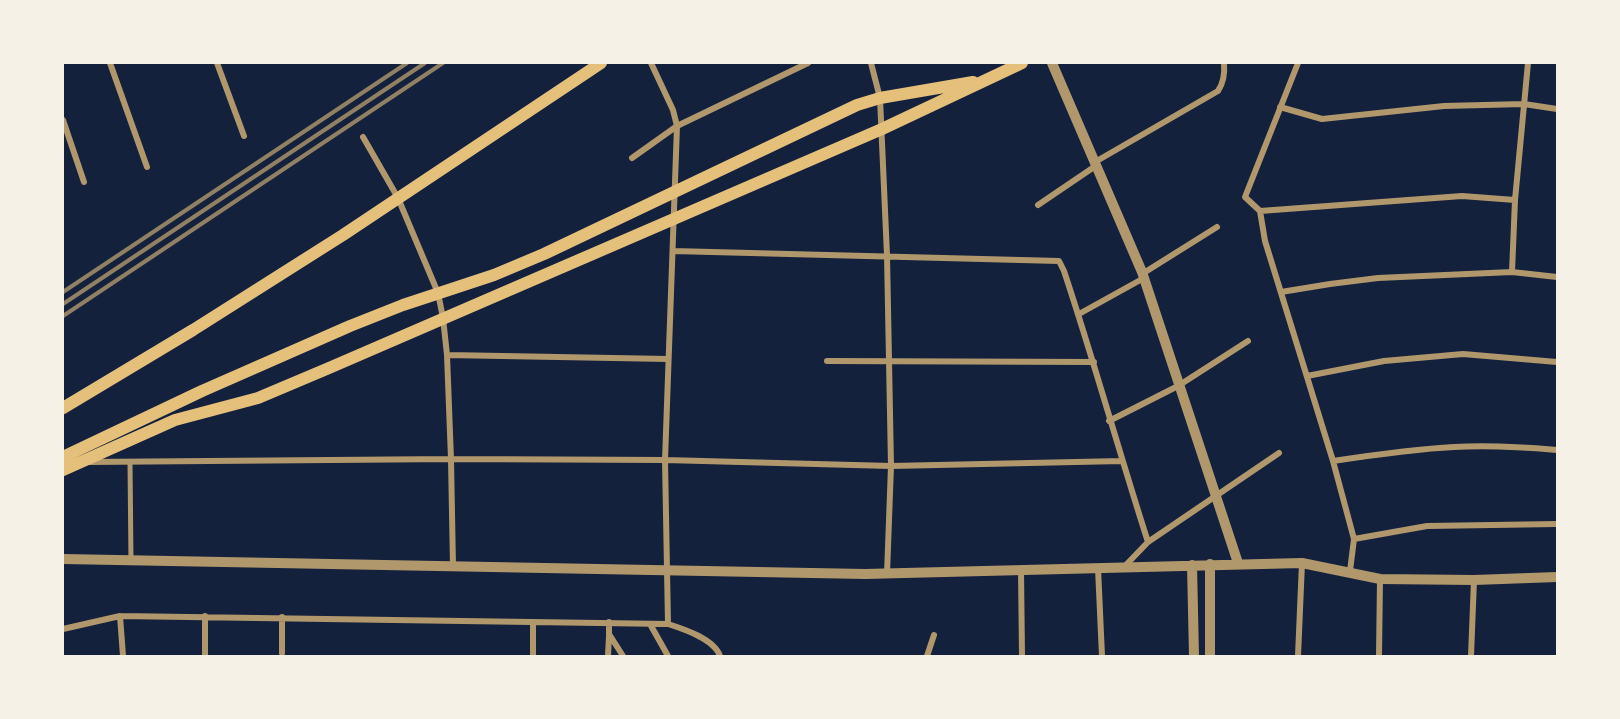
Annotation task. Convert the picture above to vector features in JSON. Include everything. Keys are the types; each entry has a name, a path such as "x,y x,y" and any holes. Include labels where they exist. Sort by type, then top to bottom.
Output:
{"main road":[{"path":"63,408 193,330 343,235 601,63"},
{"path":"63,470 175,420 258,398 539,279 882,129 1022,63"},
{"path":"64,457 202,391 350,326 403,305 494,275 674,193 857,105 880,98 989,79"}],"street":[{"path":"110,63 147,167"},
{"path":"217,63 244,136"},
{"path":"651,63 673,110 677,126 665,460 668,624"},
{"path":"632,158 677,126 808,63"},
{"path":"871,63 880,98 887,255 891,466 887,574"},
{"path":"1052,63 1143,276 1238,563"},
{"path":"1038,206 1096,163 1218,91 1223,84 1224,63"},
{"path":"1298,63 1245,197 1260,211 1265,241 1333,461 1354,539 1350,571"},
{"path":"1512,272 1515,200 1528,63"},
{"path":"1280,107 1322,119 1444,106 1524,104 1557,109"},
{"path":"63,120 84,182"},
{"path":"363,137 398,198 438,293 447,355 453,568"},
{"path":"1260,211 1462,196 1515,200"},
{"path":"1078,314 1143,276 1217,227"},
{"path":"673,251 1059,261 1094,362 1109,421 1148,542"},
{"path":"1281,292 1378,278 1512,272 1557,277"},
{"path":"1109,421 1178,386 1248,341"},
{"path":"1307,376 1384,361 1463,354 1557,362"},
{"path":"447,355 668,359"},
{"path":"828,361 1094,362"},
{"path":"1333,461 1405,450 1456,447 1521,447 1557,450"},
{"path":"1125,566 1148,542 1279,453"},
{"path":"64,457 82,462 665,460 891,466 1122,461"},
{"path":"130,462 131,561"},
{"path":"1354,539 1427,526 1557,524"},
{"path":"63,560 887,574 1302,563 1350,571 1380,579 1474,580 1557,577"},
{"path":"1298,656 1302,563"},
{"path":"1210,564 1210,656"},
{"path":"1192,565 1194,656"},
{"path":"1098,568 1102,656"},
{"path":"1021,570 1022,656"},
{"path":"1379,656 1380,579"},
{"path":"1471,656 1474,580"},
{"path":"63,629 120,616 668,624 699,636 719,652 720,656"},
{"path":"120,616 123,656"},
{"path":"205,616 205,656"},
{"path":"282,617 282,653"},
{"path":"533,622 533,656"},
{"path":"608,656 609,622"},
{"path":"650,624 668,656"},
{"path":"609,634 622,656"},
{"path":"927,656 934,635"}],"railway":[{"path":"63,292 407,63"},
{"path":"63,304 425,63"},
{"path":"63,316 443,63"}]}
